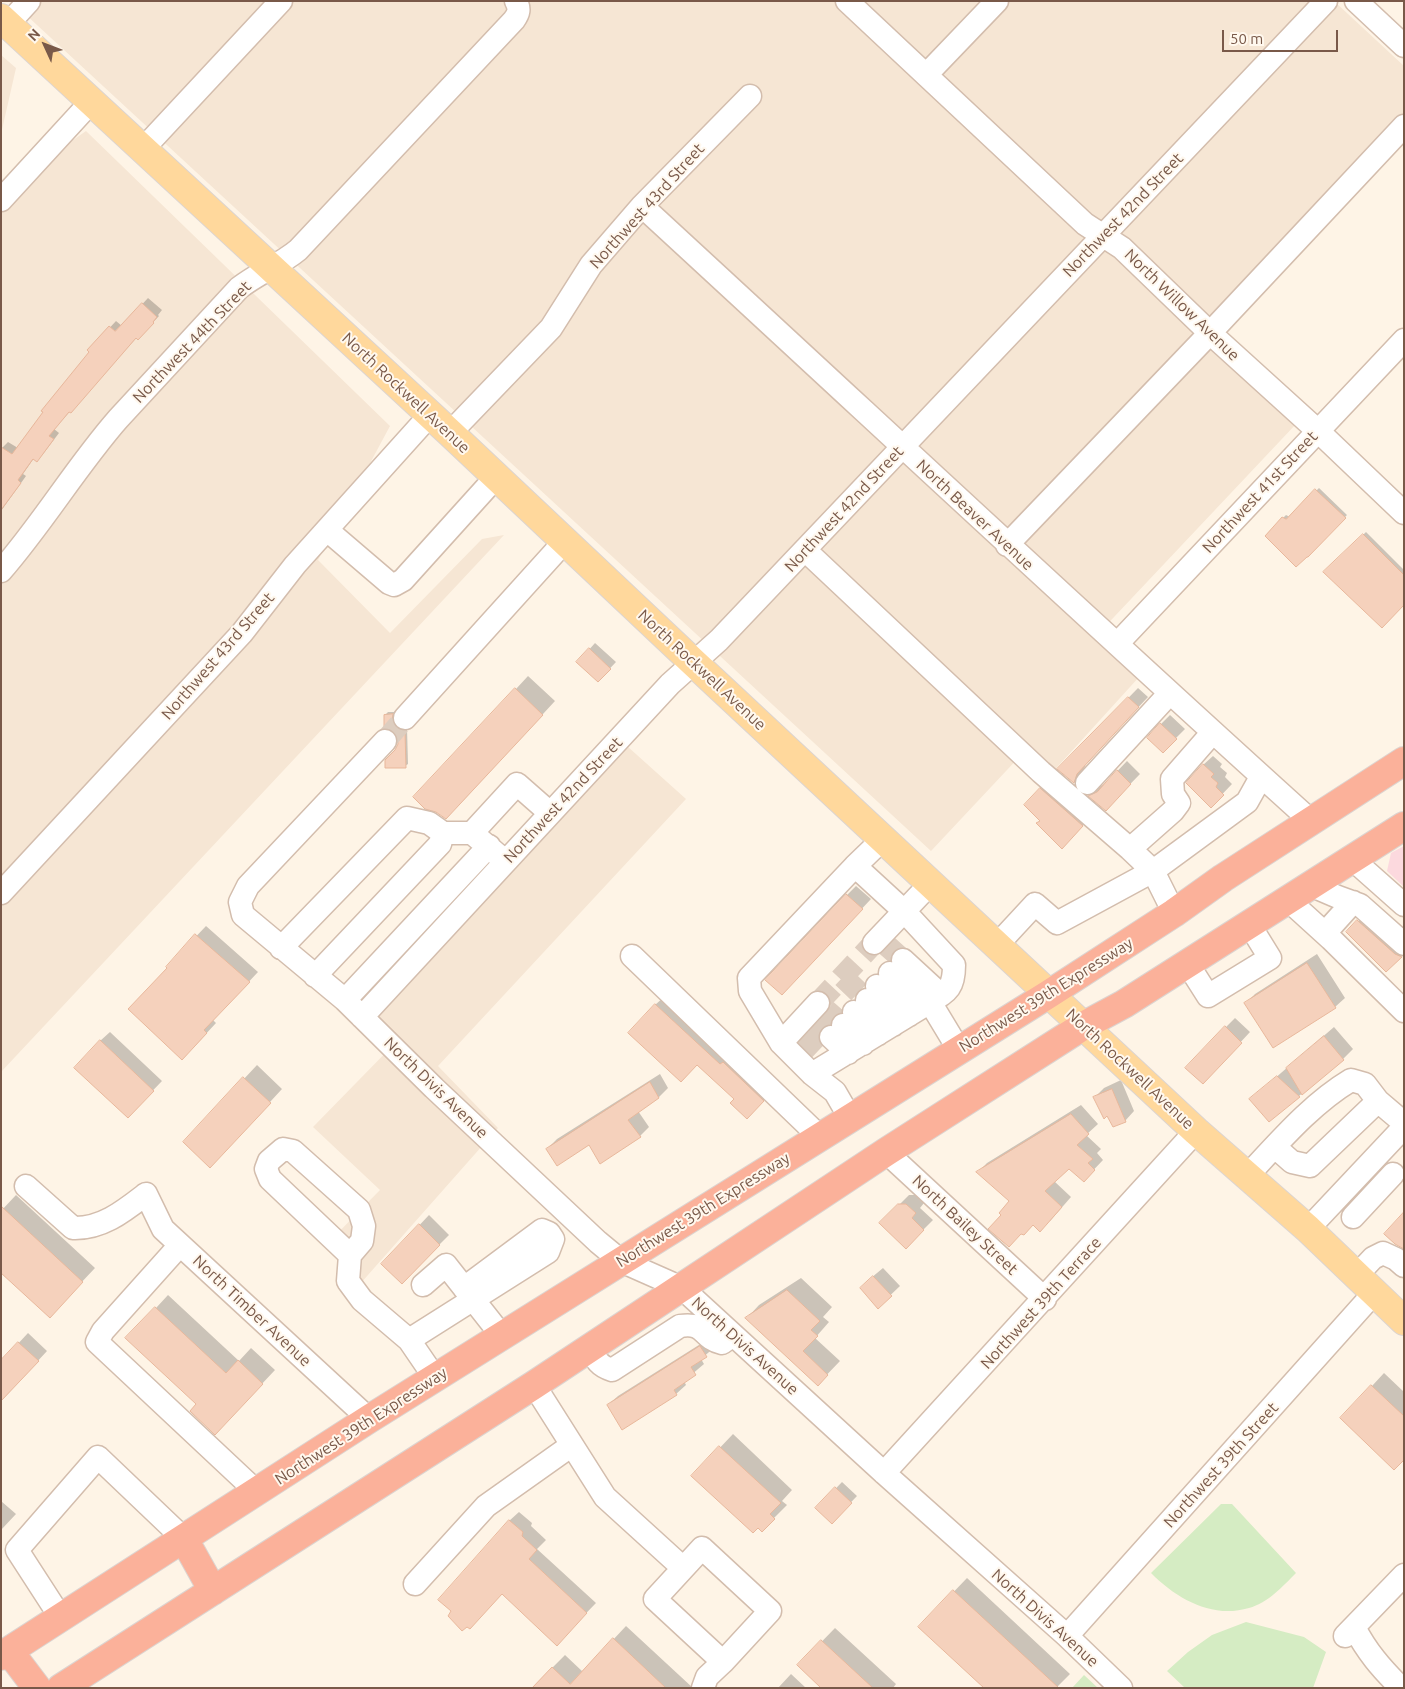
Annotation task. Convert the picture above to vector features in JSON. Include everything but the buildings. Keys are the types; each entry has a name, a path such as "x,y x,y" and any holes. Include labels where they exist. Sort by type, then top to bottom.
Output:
{"highway":[{"name":"Northwest 39th Expressway","path":"4,1650 61,1618 369,1419 1049,994 1174,913 1223,878 1404,761"},
{"path":"61,1688 534,1385 886,1152 1083,1026 1124,1004 1404,826"},
{"path":"184,1539 213,1591"},
{"path":"4,1650 37,1688"}],"main road":[{"name":"North Rockwell Avenue","path":"4,21 450,433 1196,1131 1308,1230 1404,1321"}],"street":[{"path":"4,21 29,1"},
{"path":"142,150 281,1"},
{"name":"Northwest 44th Street","path":"1,571 54,505 99,440 239,288 287,259 298,250 514,20 518,14 519,7 516,1"},
{"name":"North Willow Avenue","path":"847,1 1085,224 1122,248 1210,333 1318,431 1404,513"},
{"path":"926,75 997,1"},
{"name":"Northwest 42nd Street","path":"362,1017 670,684 719,640 1326,1"},
{"path":"1356,1 1404,46"},
{"name":"Northwest 43rd Street","path":"450,433 550,328 591,265 642,206 750,96"},
{"path":"1,200 91,102"},
{"path":"1007,545 1210,333 1404,126"},
{"name":"North Beaver Avenue","path":"642,206 1007,545 1311,821"},
{"name":"Northwest 41st Street","path":"1117,644 1404,340"},
{"name":"Northwest 43rd Street","path":"3,888 242,633 295,565 430,415"},
{"path":"327,530 357,558 394,585 404,580 496,477"},
{"path":"405,718 565,542"},
{"path":"805,550 1041,772 1153,871 1174,913"},
{"path":"1086,783 1170,693"},
{"path":"1130,849 1173,811 1179,803 1173,794 1172,779 1213,732"},
{"name":"North Divis Avenue","path":"385,741 248,886 240,902 243,915 345,1000 441,1095 598,1242 621,1261 682,1288 884,1473 1067,1636 1121,1688"},
{"path":"997,945 1035,904 1058,923 1153,871 1247,802 1261,777"},
{"path":"345,1000 423,917 465,836 517,784 550,813"},
{"path":"281,948 408,818 429,823 465,836 506,861"},
{"path":"314,976 440,844 465,836"},
{"path":"883,839 749,978 750,991 858,1019 959,1050"},
{"path":"1351,858 1404,905"},
{"path":"812,1074 858,1019 947,992 954,981 954,965 904,911 855,866"},
{"path":"879,942 904,911 931,883"},
{"path":"1299,892 1360,905 1404,943"},
{"path":"1299,892 1325,933 1404,1011"},
{"path":"1325,933 1352,902"},
{"path":"423,917 440,932"},
{"path":"1187,963 1208,996 1270,958 1249,924"},
{"path":"632,956 820,1137"},
{"path":"812,1074 858,1019"},
{"path":"812,1074 835,1092 850,1118"},
{"path":"1247,1176 1332,1092 1351,1080 1365,1084 1378,1101 1404,1125 1308,1230"},
{"path":"1276,1146 1292,1162 1310,1166 1378,1101"},
{"name":"Northwest 39th Terrace","path":"884,1473 1045,1299 1196,1131"},
{"path":"350,1255 270,1179 266,1169 269,1161 283,1149 294,1151 358,1210 364,1226 362,1241 350,1255 348,1281 362,1300 409,1340 435,1378"},
{"name":"North Bailey Street","path":"886,1152 1045,1299"},
{"path":"1353,1217 1399,1172 1375,1157"},
{"name":"North Timber Avenue","path":"26,1186 73,1228 83,1229 100,1224 118,1215 146,1194 163,1229 369,1419"},
{"path":"180,1246 103,1331 97,1342 257,1492"},
{"name":"Northwest 39th Street","path":"1067,1636 1365,1285 1373,1258 1383,1253 1396,1259 1404,1266"},
{"path":"423,1285 446,1265 502,1336"},
{"path":"409,1340 468,1294"},
{"path":"590,1348 596,1361 603,1367 612,1370 680,1326 691,1324 697,1326 714,1341 722,1343 733,1335"},
{"path":"534,1385 605,1497 684,1568"},
{"path":"415,1584 486,1506 572,1445"},
{"path":"61,1618 17,1550 98,1457 184,1539"},
{"path":"703,1688 707,1677 722,1662 770,1611 702,1548 655,1599 722,1662"},
{"path":"1401,1688 1350,1631 1404,1575"}],"shaded area":[{"path":"11,1 1334,1 1404,66 1404,113 1199,334 1297,423 1098,634 1140,676 1050,775 1022,754 931,851"},
{"path":"1,55 16,68 1,134"},
{"path":"86,131 390,426 318,560 390,633 482,539 504,535 1,1072 1,191"},
{"path":"627,746 686,799 438,1066 498,1128 360,1284 325,1246 380,1190 313,1127 399,1039 377,1015"},
{"path":"1404,846 1404,887 1387,871 1391,853"}],"green space":[{"path":"1221,1504 1232,1504 1296,1573 1263,1602 1256,1606 1235,1611 1209,1609 1196,1604 1172,1591 1151,1573"},
{"path":"1246,1622 1304,1637 1326,1652 1313,1688 1185,1688 1167,1671 1188,1652 1212,1635"},
{"path":"1084,1675 1098,1688 1072,1688"}],"tunnel":[{"path":"385,741 405,718"},
{"path":"843,1025 818,1003 874,943"},
{"path":"884,943 903,960"},
{"path":"843,977 867,1000"},
{"path":"816,1023 831,1037"},
{"path":"804,1036 819,1050"}]}
